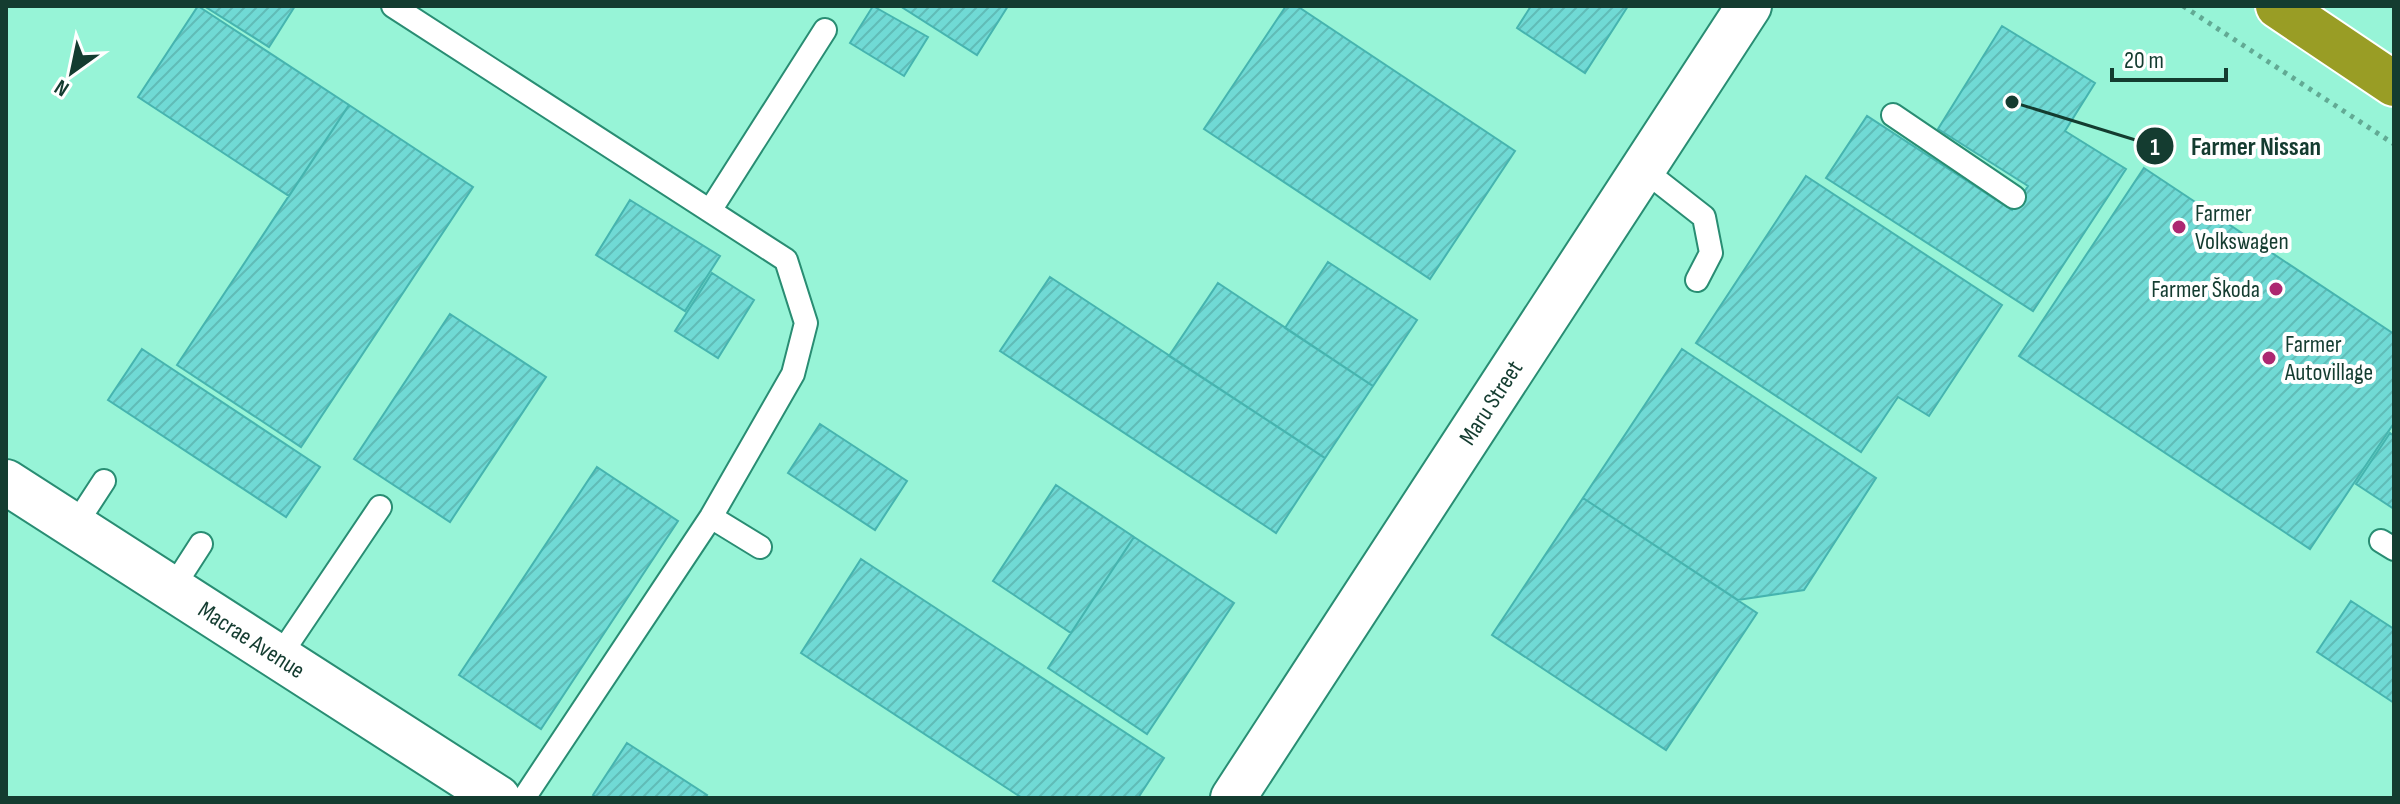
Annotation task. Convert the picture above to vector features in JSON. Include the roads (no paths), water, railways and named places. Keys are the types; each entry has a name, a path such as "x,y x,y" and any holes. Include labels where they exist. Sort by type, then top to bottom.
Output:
{"highway":[{"path":"2278,6 2394,84"}],"street":[{"name":"Maru Street","path":"1233,798 1749,6"},
{"name":"Macrae Avenue","path":"6,482 498,798"}],"lane":[{"path":"393,6 786,260 806,323 793,374 711,517 524,798"},
{"path":"711,209 825,30"},
{"path":"1893,115 2014,197"},
{"path":"1644,170 1704,217 1711,253 1697,280"},
{"path":"74,527 104,481"},
{"path":"279,657 380,507"},
{"path":"711,517 760,547"},
{"path":"172,589 201,544"}],"place":[{"name":"Farmer Nissan","path":"2012,102"},
{"name":"Farmer Volkswagen","path":"2179,227"},
{"name":"Farmer Škoda","path":"2276,289"},
{"name":"Farmer Autovillage","path":"2269,358"}]}
